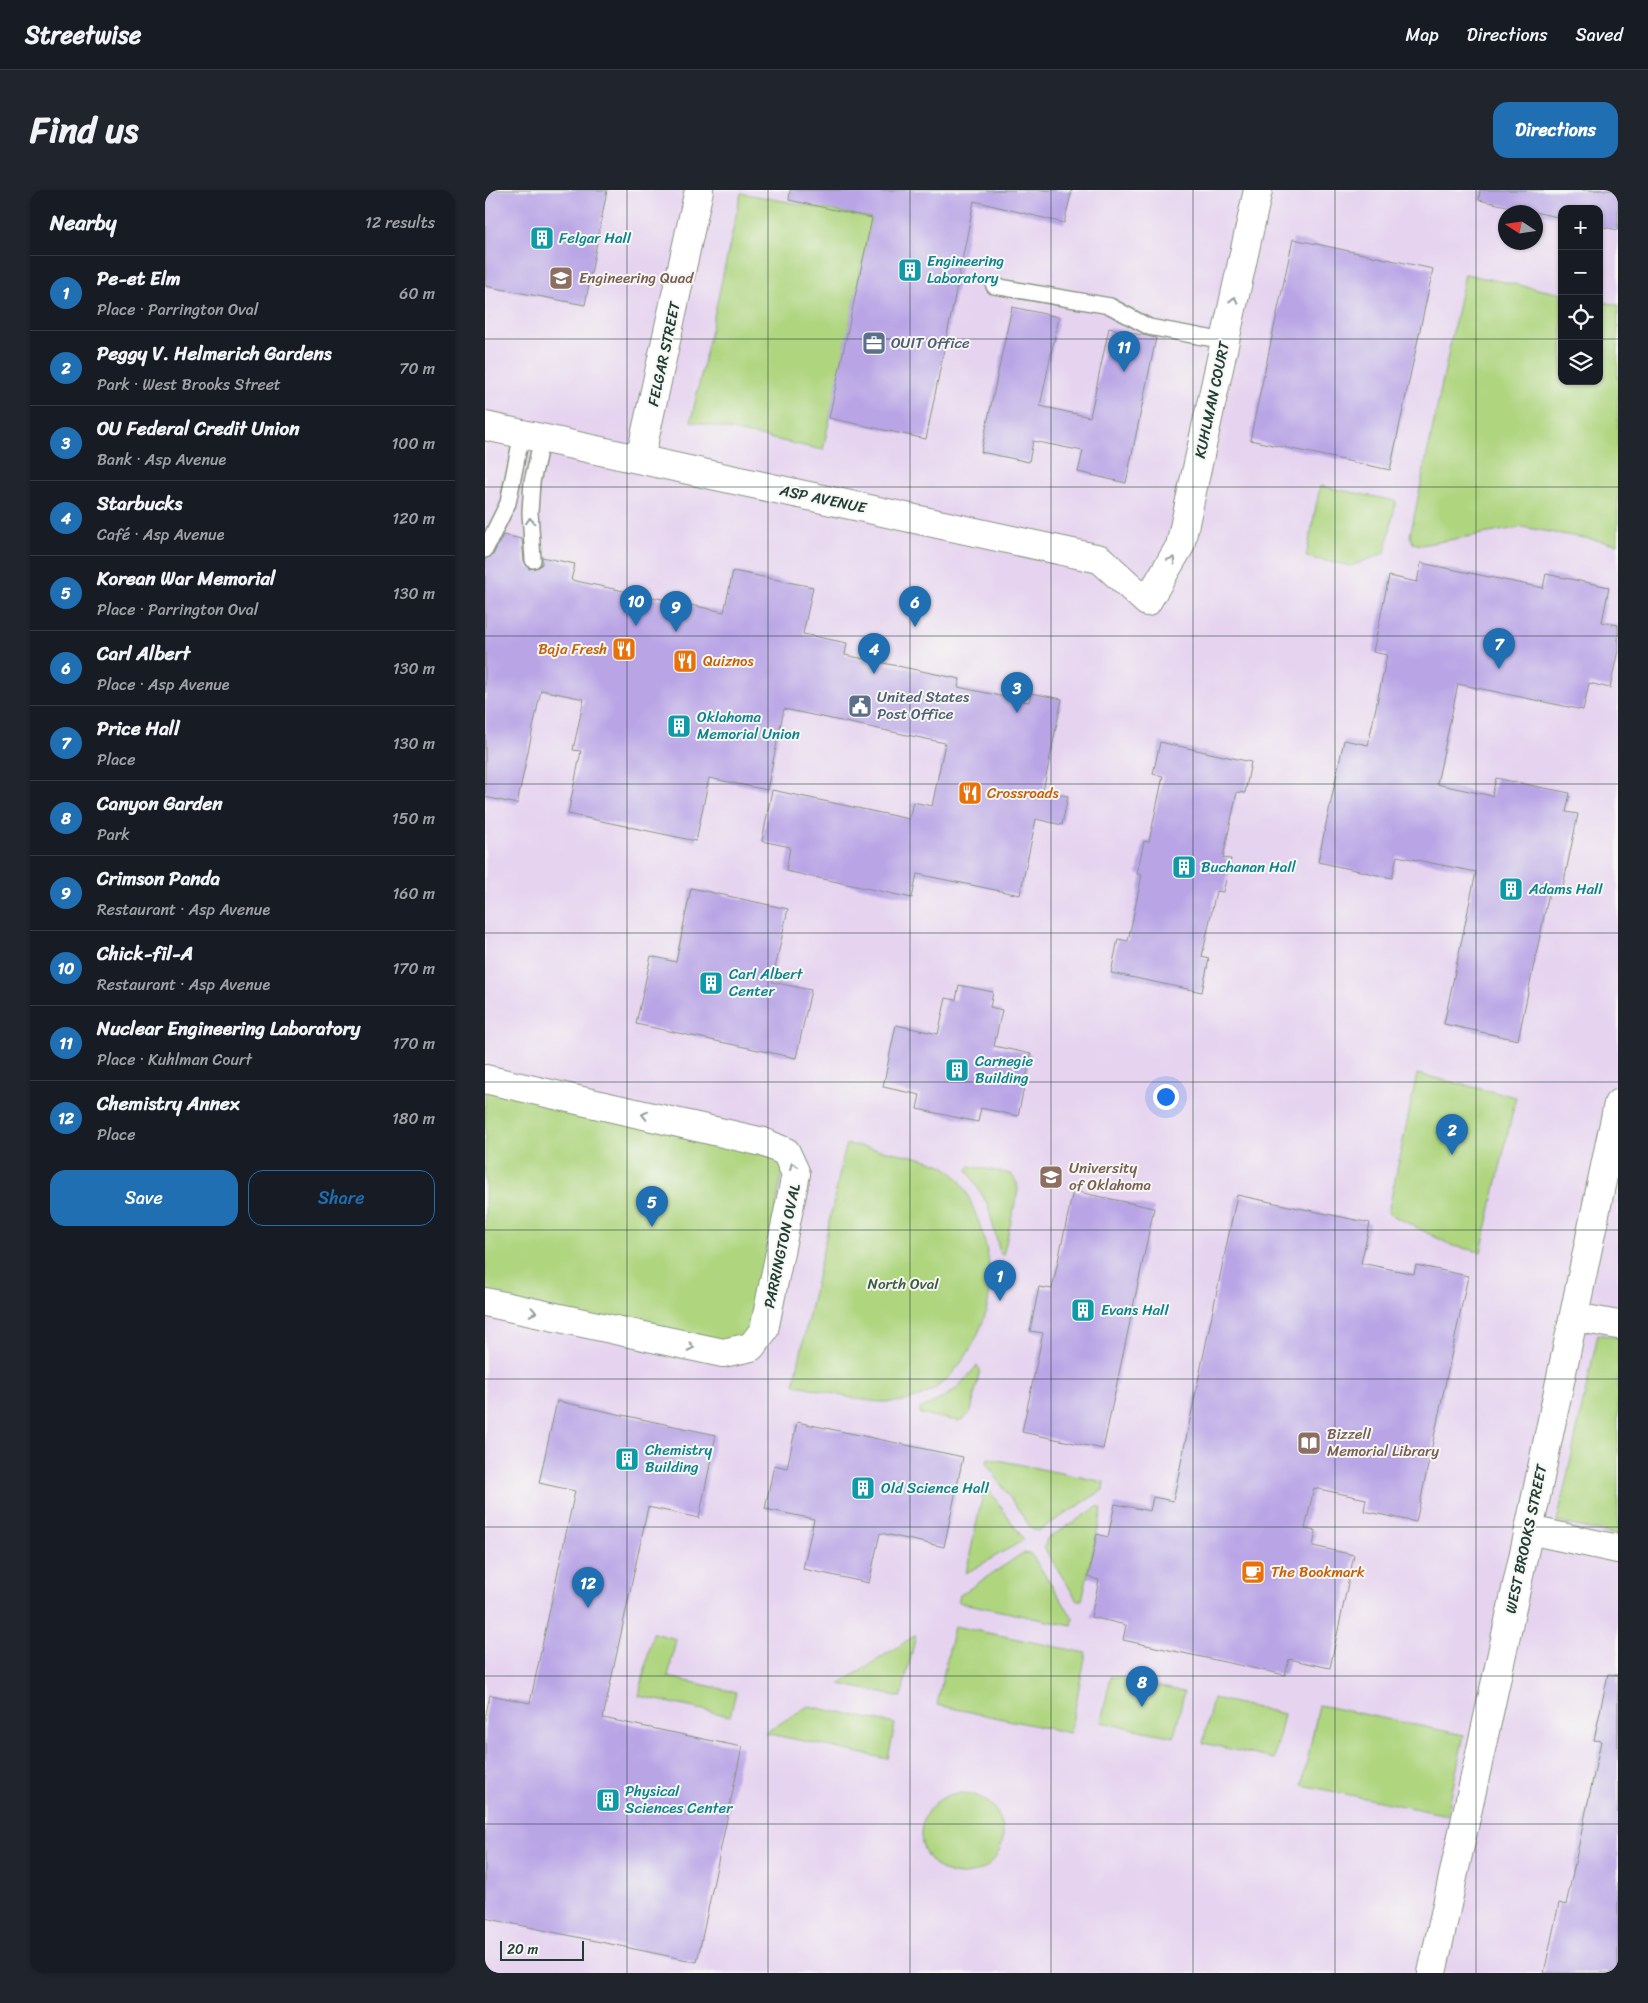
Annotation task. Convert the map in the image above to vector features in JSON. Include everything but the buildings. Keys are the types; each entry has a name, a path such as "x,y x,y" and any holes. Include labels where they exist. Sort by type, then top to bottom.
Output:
{"street":[{"name":"FELGAR STREET","path":"640,459 699,190"},
{"name":"KUHLMAN COURT","path":"1147,602 1180,546 1258,190"},
{"name":"ASP AVENUE","path":"485,426 1101,559 1147,602"},
{"name":"PARRINGTON OVAL","path":"485,1079 763,1142 786,1152 796,1174 764,1330 751,1346 723,1354 485,1302"},
{"name":"WEST BROOKS STREET","path":"1432,1973 1575,1316 1618,1104"},
{"path":"1575,1316 1618,1325"},
{"path":"1529,1530 1618,1549"}],"lane":[{"path":"994,286 1110,306 1149,326 1225,341"},
{"path":"485,550 508,503 514,477 532,436"},
{"path":"532,436 533,482 530,512 533,560"}],"shaded area":[{"name":"University of Oklahoma","path":"485,190 1618,190 1618,1973 485,1973"}],"green space":[{"path":"741,193 872,218 823,450 691,421"},
{"path":"1465,274 1558,293 1558,385 1603,385 1603,302 1618,305 1618,544 1522,527 1421,545 1413,543 1410,536"},
{"path":"1320,486 1396,501 1385,553 1351,566 1306,557"},
{"path":"1417,1074 1516,1097 1481,1252 1453,1246 1388,1213"},
{"path":"485,1079 786,1152 751,1347 485,1302"},
{"name":"North Oval","path":"846,1144 924,1159 945,1167 951,1171 963,1186 981,1228 988,1255 990,1283 989,1300 978,1335 958,1367 931,1391 916,1398 887,1402 871,1401 794,1384"},
{"path":"970,1166 1011,1174 1017,1183 1018,1190 1003,1256 1000,1253 988,1205 967,1169"},
{"path":"1598,1334 1618,1338 1618,1535 1557,1522"},
{"path":"977,1366 980,1369 971,1412 964,1419 958,1421 920,1414 920,1409 943,1398 956,1389"},
{"path":"988,1458 1104,1482 1103,1490 1038,1531 1031,1528 987,1464"},
{"path":"985,1484 1024,1540 966,1573"},
{"path":"1099,1506 1102,1510 1082,1600 1077,1600 1044,1548 1047,1539"},
{"path":"1023,1553 1031,1554 1073,1618 1072,1626 958,1602 960,1595"},
{"path":"954,1626 1086,1653 1070,1733 937,1705"},
{"path":"653,1633 676,1639 668,1677 736,1692 730,1716 639,1696"},
{"path":"916,1635 901,1697 840,1684"},
{"path":"1111,1676 1184,1692 1174,1737 1101,1722"},
{"path":"1213,1698 1284,1714 1274,1759 1203,1743"},
{"path":"1319,1705 1464,1735 1447,1815 1302,1785"},
{"path":"808,1706 895,1724 888,1759 765,1733"},
{"path":"962,1793 978,1796 991,1805 1000,1818 1003,1834 1000,1850 991,1863 978,1872 962,1875 946,1872 933,1863 924,1850 921,1834 924,1818 933,1805 946,1796"}],"place":[{"name":"Felgar Hall","path":"542,238"},
{"name":"Engineering Laboratory","path":"910,270"},
{"name":"Engineering Quad","path":"561,278"},
{"name":"OUIT Office","path":"874,343"},
{"name":"Nuclear Engineering Laboratory","path":"1124,372"},
{"name":"Chick-fil-A","path":"636,626"},
{"name":"Carl Albert","path":"915,627"},
{"name":"Crimson Panda","path":"676,632"},
{"name":"Baja Fresh","path":"624,649"},
{"name":"Quiznos","path":"685,661"},
{"name":"Price Hall","path":"1499,669"},
{"name":"Starbucks","path":"874,674"},
{"name":"United States Post Office","path":"860,706"},
{"name":"OU Federal Credit Union","path":"1017,713"},
{"name":"Oklahoma Memorial Union","path":"679,726"},
{"name":"Crossroads","path":"970,793"},
{"name":"Buchanan Hall","path":"1184,867"},
{"name":"Adams Hall","path":"1511,889"},
{"name":"Carl Albert Center","path":"711,983"},
{"name":"Carnegie Building","path":"957,1070"},
{"name":"Peggy V. Helmerich Gardens","path":"1452,1155"},
{"name":"University of Oklahoma","path":"1051,1177"},
{"name":"Korean War Memorial","path":"652,1227"},
{"name":"Pe-et Elm","path":"1000,1301"},
{"name":"Evans Hall","path":"1083,1310"},
{"name":"Bizzell Memorial Library","path":"1309,1443"},
{"name":"Chemistry Building","path":"627,1459"},
{"name":"Old Science Hall","path":"863,1488"},
{"name":"The Bookmark","path":"1253,1572"},
{"name":"Chemistry Annex","path":"588,1608"},
{"name":"Canyon Garden","path":"1142,1707"},
{"name":"Physical Sciences Center","path":"608,1800"}]}
